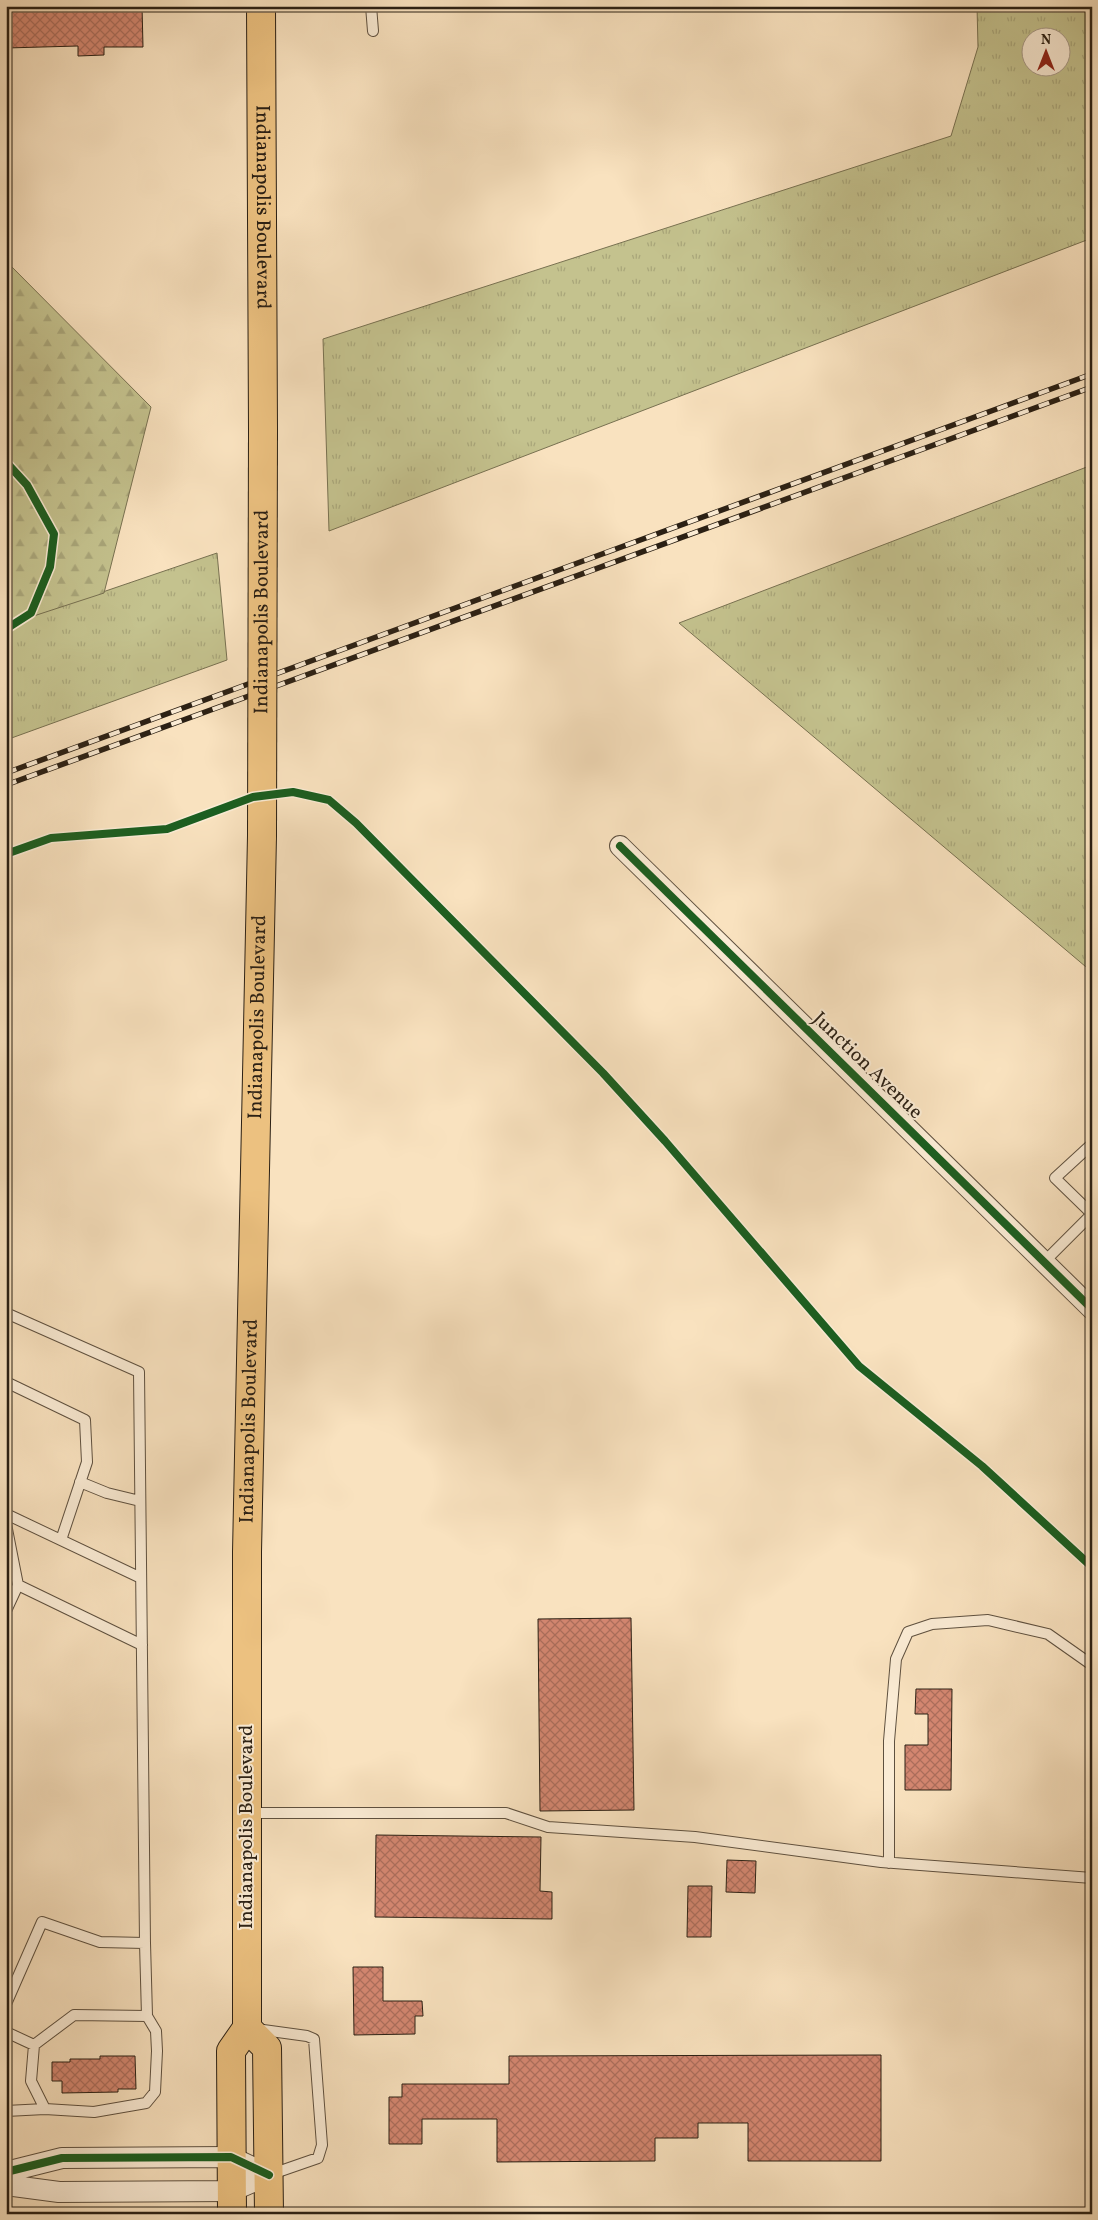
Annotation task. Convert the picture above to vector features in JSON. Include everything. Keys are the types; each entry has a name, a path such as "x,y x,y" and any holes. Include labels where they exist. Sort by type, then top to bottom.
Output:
{"highway":[{"name":"Indianapolis Boulevard","path":"247,2028 247,1552 262,836 264,430 261,6"},
{"path":"232,2202 231,2051 247,2028 267,2048 269,2214"}],"street":[{"name":"Junction Avenue","path":"620,846 1092,1309"},
{"path":"6,2172 62,2158 232,2157 269,2175 232,2202 59,2192 6,2185"}],"lane":[{"path":"371,6 373,31"},
{"path":"1044,1262 1092,1214 1055,1178 1092,1144"},
{"path":"6,1313 139,1372 147,2016 156,2031 158,2051 155,2092 146,2103 94,2112 44,2109 6,2110"},
{"path":"6,1382 85,1420 87,1462 61,1540"},
{"path":"80,1482 108,1493 140,1501"},
{"path":"6,1514 141,1578"},
{"path":"6,1524 18,1585 6,1611"},
{"path":"18,1585 142,1645"},
{"path":"888,1863 889,1741 896,1659 908,1632 932,1624 988,1620 1048,1634 1092,1665"},
{"path":"247,1813 506,1813 548,1827 695,1837 888,1863 1092,1878"},
{"path":"6,2004 42,1922 100,1942 145,1943"},
{"path":"44,2109 31,2081 34,2045 74,2015 147,2016"},
{"path":"247,2028 307,2036 314,2039 322,2145 318,2158 269,2175"},
{"path":"6,2032 34,2045"}],"green space":[{"path":"977,6 1092,6 1092,238 329,531 323,339 951,136 978,47"},
{"path":"6,261 151,407 104,593 6,625"},
{"path":"1092,465 1092,972 679,623"},
{"path":"217,553 227,660 6,740 6,625"}],"building":[{"path":"6,6 142,6 143,47 104,47 104,55 78,56 78,46 6,48"},
{"path":"631,1618 634,1810 540,1811 538,1619"},
{"path":"916,1689 952,1689 951,1790 905,1790 905,1745 928,1745 928,1714 915,1714"},
{"path":"376,1835 541,1837 540,1891 552,1892 552,1919 375,1917"},
{"path":"727,1860 756,1861 755,1893 726,1892"},
{"path":"688,1886 712,1886 711,1937 687,1937"},
{"path":"353,1967 383,1967 383,2001 422,2001 423,2016 415,2016 415,2034 354,2035"},
{"path":"881,2055 881,2161 748,2161 748,2123 698,2123 698,2138 655,2138 655,2161 497,2162 497,2119 422,2119 422,2144 389,2144 389,2097 402,2097 402,2084 509,2084 509,2056"},
{"path":"100,2056 135,2056 136,2089 118,2089 118,2092 62,2093 62,2081 52,2081 52,2062 70,2062 70,2059 100,2059"}],"railway":[{"path":"6,773 1092,374"},
{"path":"6,785 1092,387"}],"cycle path":[{"path":"6,462 27,485 54,534 50,567 31,613 6,629"},
{"path":"6,854 51,838 167,829 253,797 293,792 329,800 356,823 603,1073 665,1141 859,1366 982,1466 1092,1567"},
{"path":"620,846 1092,1309"},
{"path":"6,2172 62,2158 231,2157 269,2175"}]}
